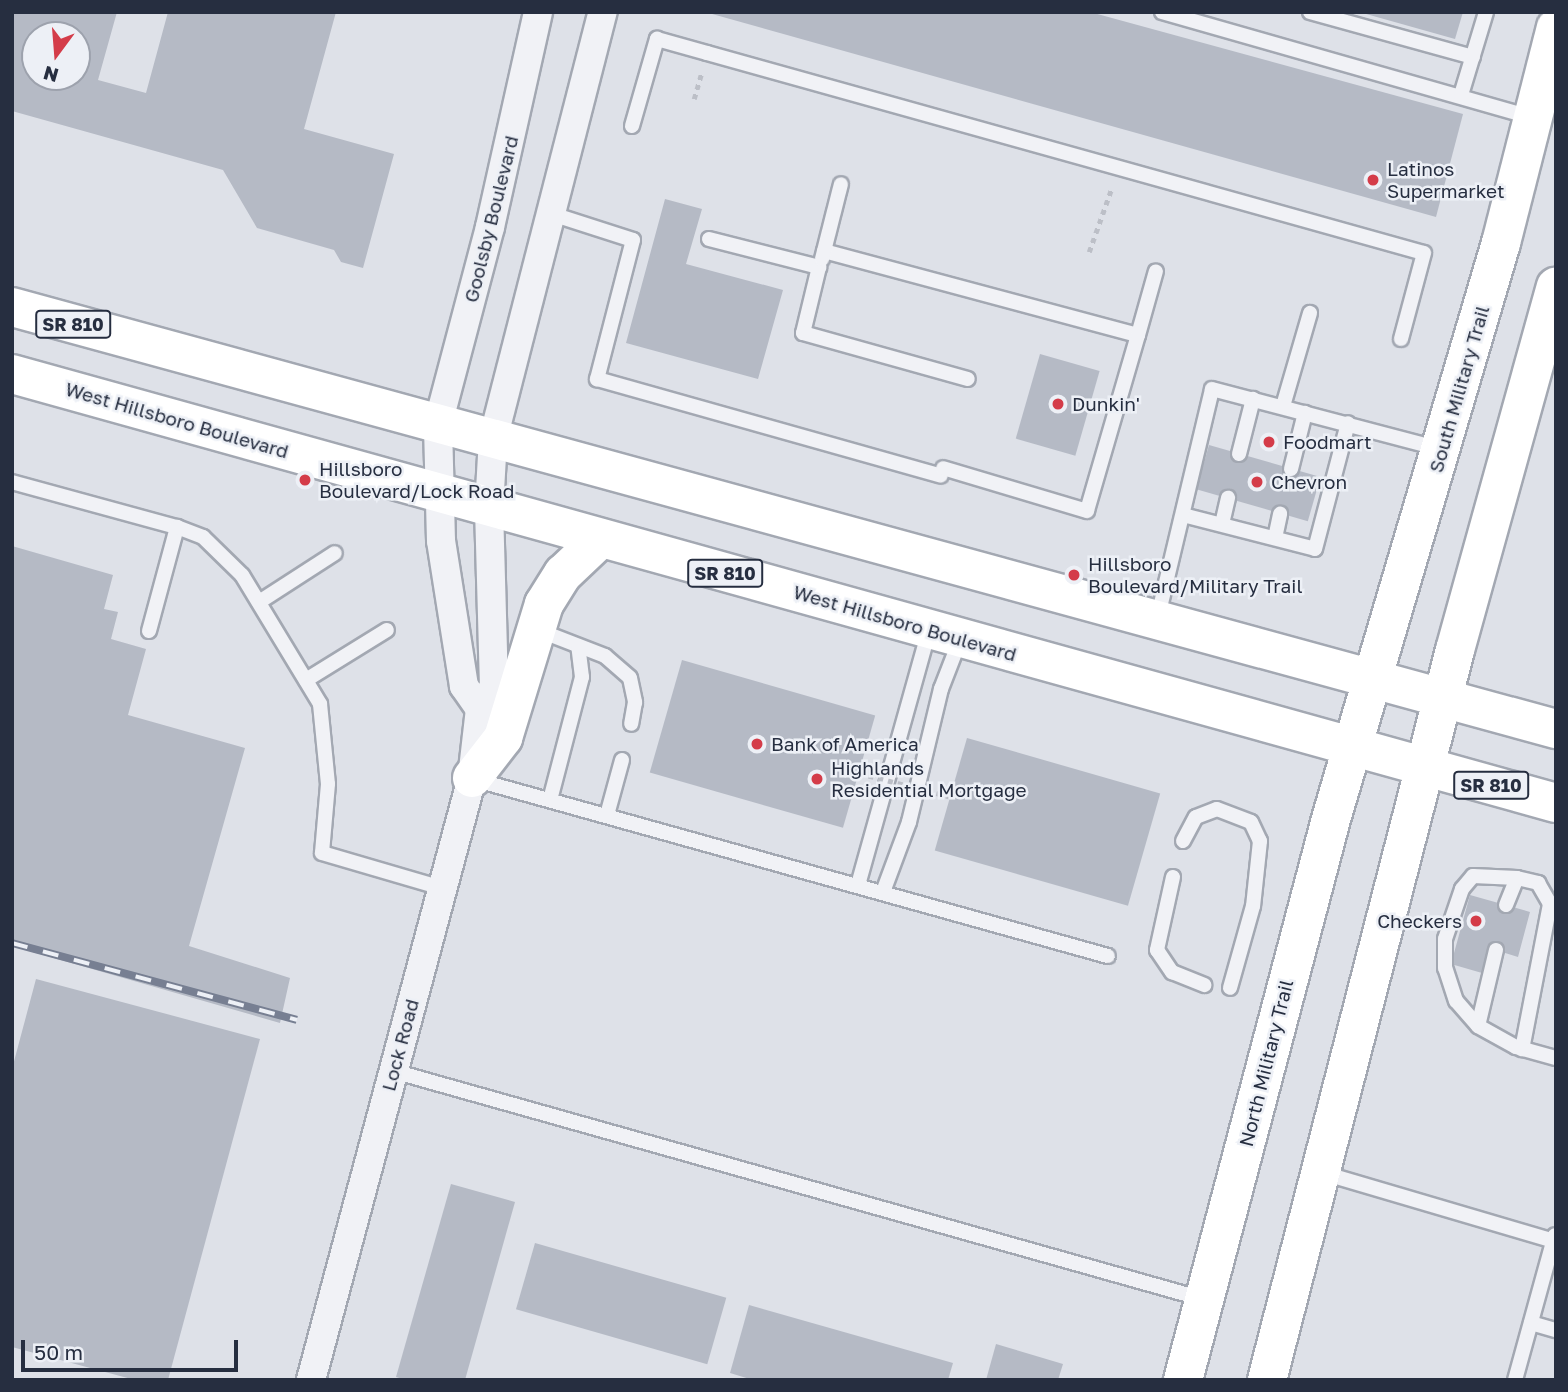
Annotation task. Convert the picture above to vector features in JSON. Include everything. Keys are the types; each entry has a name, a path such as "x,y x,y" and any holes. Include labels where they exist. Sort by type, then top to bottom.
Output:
{"main road":[{"name":"South Military Trail","path":"1354,748 1441,449 1556,28"},
{"path":"1267,1380 1443,698 1556,287"},
{"name":"SR 810","path":"12,307 493,439 1158,616 1556,729"},
{"name":"West Hillsboro Boulevard","path":"12,374 1556,803"},
{"path":"472,778 503,738 544,604 563,574 601,538"},
{"name":"North Military Trail","path":"1183,1380 1354,748"}],"street":[{"name":"Goolsby Boulevard","path":"438,493 438,424 491,227 538,12"},
{"path":"489,508 493,439 603,12"},
{"path":"438,493 464,686 480,709"},
{"name":"Lock Road","path":"311,1380 472,778 480,709 494,687 489,508"}],"lane":[{"path":"1162,12 1461,95 1533,118"},
{"path":"1310,12 1473,57"},
{"path":"1461,95 1486,12"},
{"path":"632,126 657,39 1424,253 1401,339"},
{"path":"841,184 803,333 968,379"},
{"path":"552,214 633,240 597,379 1087,511 1156,271"},
{"path":"709,239 819,267"},
{"path":"824,251 1138,335"},
{"path":"1283,406 1310,313"},
{"path":"1158,616 1212,389 1441,449"},
{"path":"1239,454 1253,399"},
{"path":"1291,469 1306,413"},
{"path":"1183,514 1315,549 1348,424"},
{"path":"12,482 177,527 203,537 242,575 320,704 328,784 322,853 442,888"},
{"path":"1222,524 1228,498"},
{"path":"1275,538 1280,513"},
{"path":"149,631 177,527"},
{"path":"259,602 335,553"},
{"path":"306,680 387,630"},
{"path":"538,630 605,656 630,678 635,702 631,724"},
{"path":"858,885 945,634"},
{"path":"883,892 945,634"},
{"path":"550,800 582,677 578,646"},
{"path":"607,816 622,760"},
{"path":"472,778 1108,956"},
{"path":"1183,841 1196,817 1217,809 1251,822 1260,841 1253,906 1230,988"},
{"path":"1519,1048 1550,904 1538,883 1517,878 1473,876 1462,889 1445,939 1446,968 1456,1001 1478,1026 1519,1048 1556,1058"},
{"path":"1173,877 1157,950 1172,972 1204,985"},
{"path":"1506,905 1517,878"},
{"path":"1478,1026 1496,950"},
{"path":"393,1072 1203,1300"},
{"path":"1322,1172 1555,1238 1516,1380"},
{"path":"1531,1323 1556,1330"}],"path":[{"path":"1089,252 1118,167"},
{"path":"859,773 951,797"}],"building":[{"path":"12,12 117,12 98,80 146,93 168,12 336,12 304,129 394,154 363,268 341,262 334,250 257,228 223,170 12,111"},
{"path":"705,12 1090,12 1463,114 1436,217"},
{"path":"1359,12 1463,12 1455,39"},
{"path":"665,199 702,209 686,264 783,290 758,379 626,343"},
{"name":"Dunkin'","path":"1040,354 1100,371 1075,456 1016,439"},
{"path":"1209,445 1321,477 1308,521 1196,489"},
{"path":"12,546 113,575 104,609 118,612 111,639 146,649 128,715 245,748 189,946 290,978 280,1023 12,946"},
{"path":"682,660 875,715 843,828 650,772"},
{"path":"967,738 1160,793 1128,906 935,850"},
{"path":"1470,895 1530,912 1518,957 1489,948 1482,973 1451,964"},
{"path":"36,979 260,1039 168,1380 135,1380 12,1347 12,1069"},
{"path":"451,1184 515,1202 465,1380 406,1380 396,1377"},
{"path":"535,1243 726,1298 707,1364 516,1309"},
{"path":"749,1305 953,1363 948,1380 753,1380 730,1373"},
{"path":"996,1344 1063,1364 1058,1380 986,1380"}],"railway":[{"path":"12,943 297,1020"}],"place":[{"name":"Latinos Supermarket","path":"1373,180"},
{"name":"Dunkin'","path":"1058,404"},
{"name":"Foodmart","path":"1269,442"},
{"name":"Hillsboro Boulevard/Lock Road","path":"305,480"},
{"name":"Chevron","path":"1257,482"},
{"name":"Hillsboro Boulevard/Military Trail","path":"1074,575"},
{"name":"Bank of America","path":"757,744"},
{"name":"Highlands Residential Mortgage","path":"817,779"},
{"name":"Checkers","path":"1476,921"}]}
